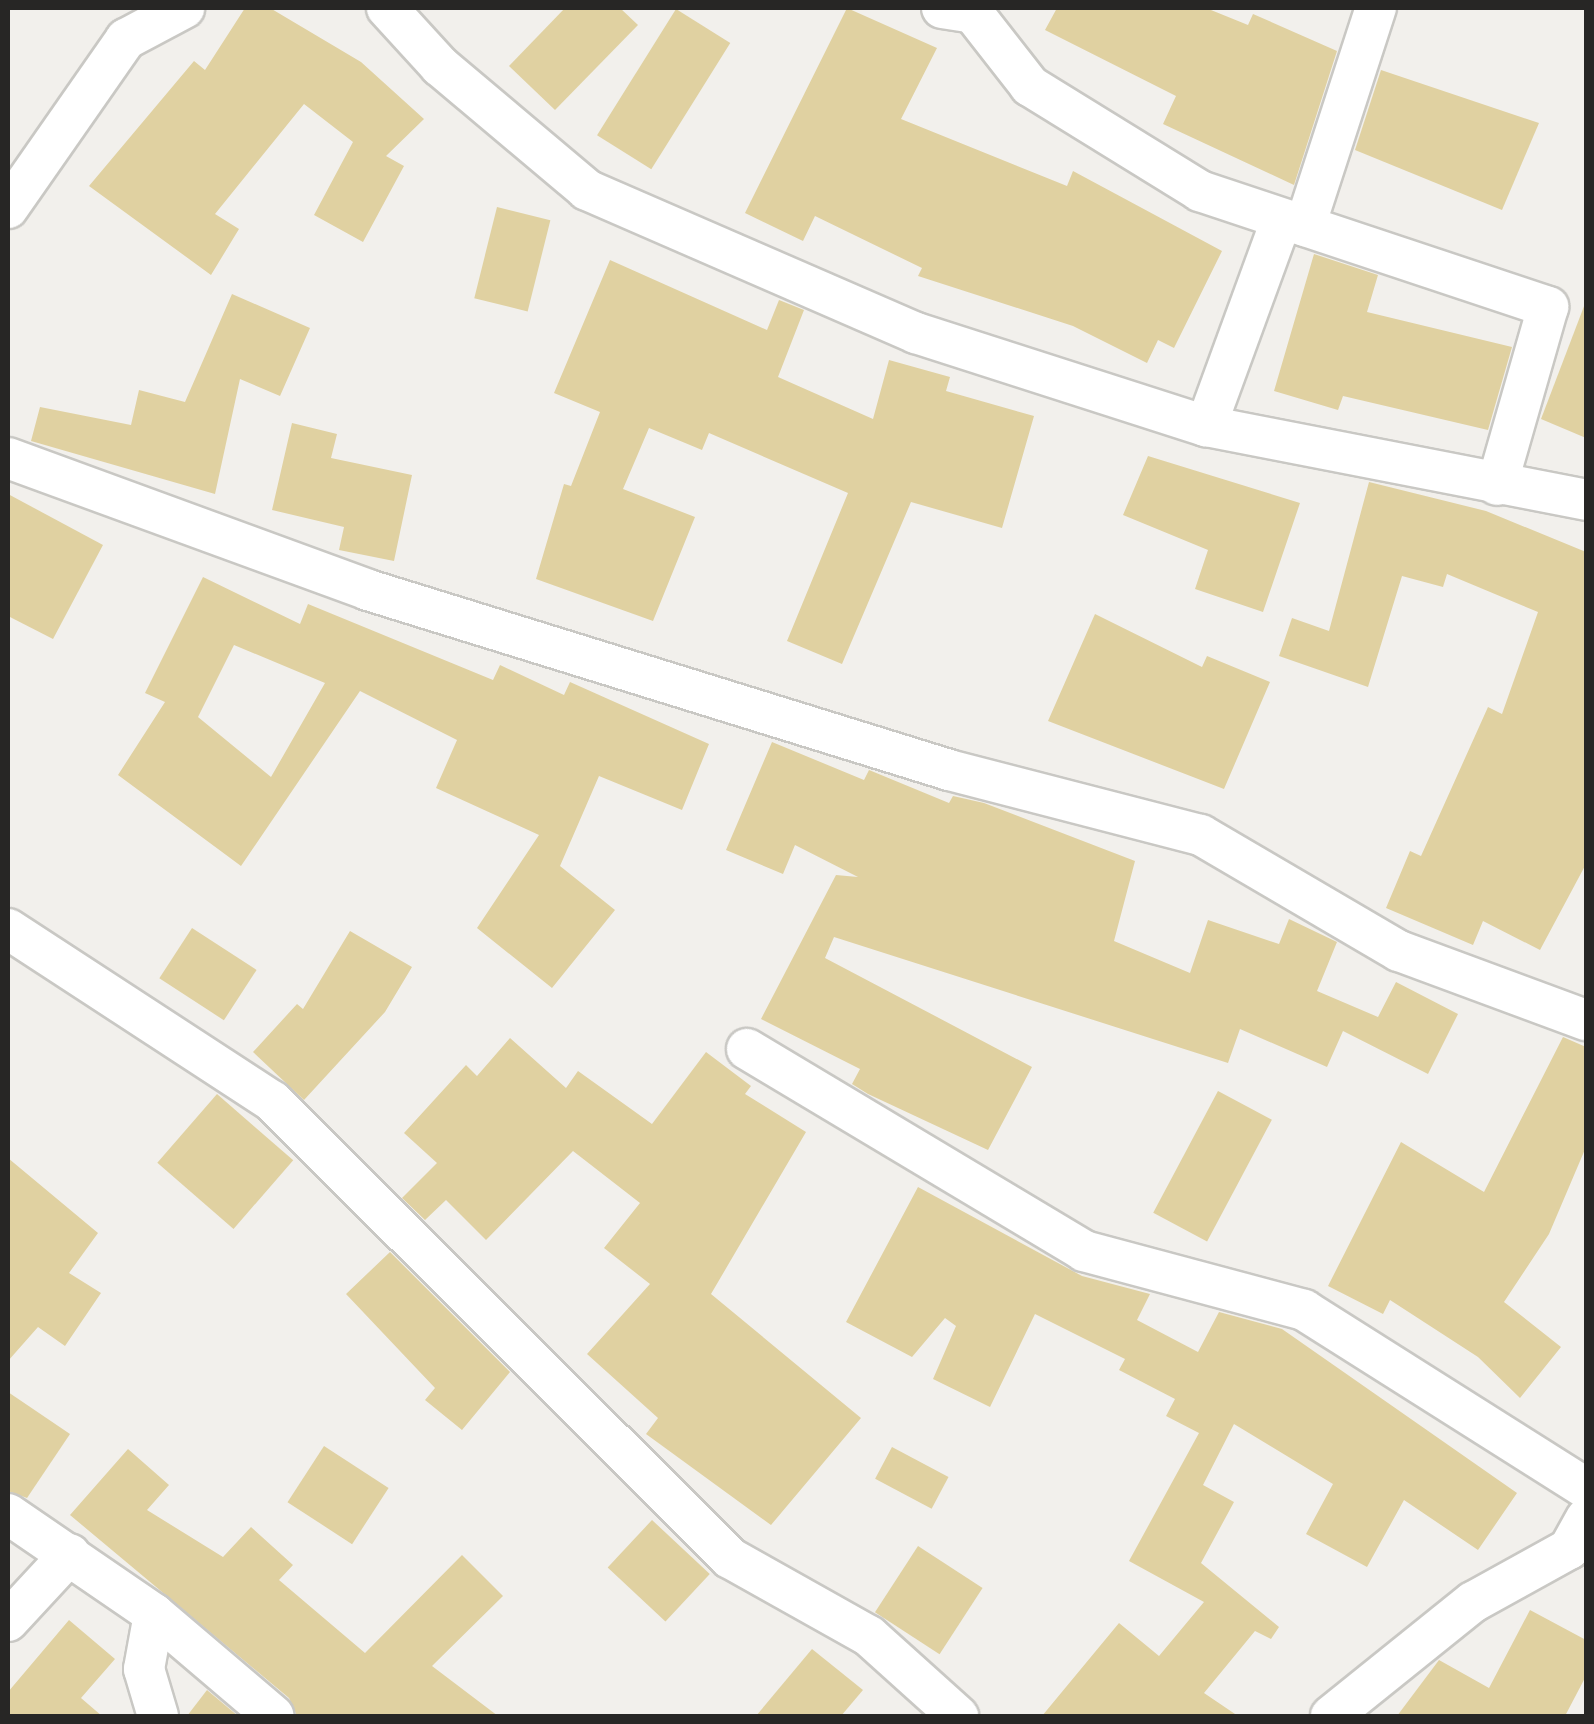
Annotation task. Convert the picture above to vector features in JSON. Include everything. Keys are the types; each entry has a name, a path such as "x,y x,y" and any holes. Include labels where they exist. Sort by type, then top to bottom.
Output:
{"street":[{"path":"8,208 126,39 184,8"},
{"path":"387,8 440,66 586,190 916,333 1206,426 1586,500"},
{"path":"942,8 973,13 1030,86 1104,139 1292,225 1548,307 1498,485"},
{"path":"1206,426 1292,225 1376,8"},
{"path":"8,458 368,590 950,770 1201,835 1399,950 1586,1020"},
{"path":"8,929 272,1101 730,1558 869,1636 958,1716"},
{"path":"747,1050 1084,1250 1304,1310 1586,1488"},
{"path":"8,1514 154,1614 274,1716"},
{"path":"1330,1716 1473,1602 1581,1546"},
{"path":"8,1620 70,1554"},
{"path":"154,1614 144,1669 158,1716"}],"building":[{"path":"245,8 270,8 361,62 424,119 386,156 404,166 363,242 314,215 353,142 304,104 215,214 239,229 211,275 89,186 194,61 205,70"},
{"path":"565,8 620,8 638,25 555,110 509,66"},
{"path":"847,8 937,48 901,119 1067,186 1073,171 1222,251 1174,348 1158,340 1147,363 1073,326 918,276 922,268 815,216 803,241 745,213"},
{"path":"1057,8 1206,8 1248,25 1253,14 1337,51 1294,185 1163,124 1176,96 1045,30"},
{"path":"676,9 730,43 651,169 597,135"},
{"path":"1381,70 1539,123 1502,210 1355,150"},
{"path":"497,207 550,220 528,312 474,298"},
{"path":"1314,254 1378,275 1367,312 1512,347 1488,430 1343,396 1338,410 1274,391"},
{"path":"610,260 767,330 779,300 804,310 778,377 873,419 889,360 950,377 946,391 1034,416 1002,528 911,502 842,664 787,641 848,493 709,433 702,450 649,428 623,489 695,517 653,621 536,579 564,484 571,486 600,412 554,393"},
{"path":"232,294 310,328 280,396 240,379 215,494 31,441 40,407 131,425 139,390 185,402"},
{"path":"1586,301 1586,438 1541,419"},
{"path":"292,423 337,434 331,458 412,475 394,561 339,550 344,527 272,510"},
{"path":"1148,456 1300,503 1263,612 1195,589 1208,550 1123,515"},
{"path":"1369,482 1486,511 1586,552 1586,864 1540,950 1483,921 1473,945 1386,908 1410,851 1421,856 1488,707 1502,714 1538,612 1447,574 1443,587 1402,576 1368,687 1279,656 1292,618 1329,631"},
{"path":"8,494 103,545 53,639 8,616"},
{"path":"203,577 300,624 308,604 493,680 500,665 564,695 570,682 709,744 682,810 599,776 560,866 615,910 552,988 477,928 539,835 436,788 457,740 360,691 241,866 118,775 165,702 145,693","holes":["234,645 325,683 271,777 198,717"]},
{"path":"1095,614 1202,667 1207,656 1270,682 1224,789 1048,721"},
{"path":"772,742 864,780 869,770 949,803 953,796 984,803 1135,861 1114,941 1190,973 1208,920 1279,944 1289,919 1337,942 1317,991 1378,1017 1396,982 1458,1014 1428,1074 1343,1031 1327,1067 1240,1029 1228,1063 834,937 825,958 1032,1067 988,1150 868,1094 852,1084 860,1069 761,1019 836,875 858,877 795,845 783,874 726,850"},
{"path":"192,928 257,970 224,1020 159,978"},
{"path":"350,931 412,967 385,1012 304,1100 253,1052 297,1004 303,1009"},
{"path":"1563,1037 1586,1047 1586,1147 1549,1234 1504,1302 1561,1347 1520,1398 1478,1357 1390,1300 1383,1314 1328,1286 1401,1142 1484,1192"},
{"path":"510,1038 566,1088 578,1071 652,1124 706,1052 751,1086 745,1094 806,1132 711,1294 861,1418 771,1525 646,1434 658,1418 587,1354 650,1284 604,1248 640,1203 573,1151 486,1240 446,1200 425,1220 402,1198 437,1163 404,1133 466,1065 477,1076"},
{"path":"1218,1091 1272,1120 1207,1241 1153,1213"},
{"path":"217,1094 293,1160 234,1229 157,1163"},
{"path":"8,1158 98,1233 69,1273 101,1293 65,1346 38,1327 8,1361"},
{"path":"918,1187 1082,1276 1150,1294 1137,1320 1198,1352 1219,1312 1282,1329 1517,1493 1478,1550 1404,1500 1367,1567 1306,1534 1333,1484 1234,1424 1203,1485 1234,1502 1201,1563 1279,1627 1271,1639 1255,1631 1204,1693 1238,1716 1042,1716 1119,1623 1159,1656 1204,1602 1129,1561 1199,1433 1166,1416 1175,1399 1119,1370 1125,1359 1035,1314 990,1407 933,1379 956,1326 945,1318 912,1357 846,1322"},
{"path":"390,1252 510,1372 462,1430 425,1400 435,1388 346,1294"},
{"path":"8,1392 70,1434 27,1498 8,1491"},
{"path":"324,1446 389,1488 352,1544 288,1502"},
{"path":"892,1447 949,1477 932,1509 875,1479"},
{"path":"128,1449 169,1485 147,1510 223,1557 251,1527 293,1565 279,1580 365,1653 462,1555 503,1596 432,1666 498,1716 297,1716 289,1698 70,1515"},
{"path":"652,1520 710,1574 665,1621 608,1568"},
{"path":"918,1546 983,1588 940,1654 875,1612"},
{"path":"1530,1610 1586,1640 1586,1676 1565,1716 1397,1716 1439,1660 1489,1688"},
{"path":"69,1620 115,1659 81,1698 102,1716 8,1716 8,1692"},
{"path":"812,1649 863,1690 841,1716 756,1716"},
{"path":"207,1690 238,1716 187,1716"}]}
